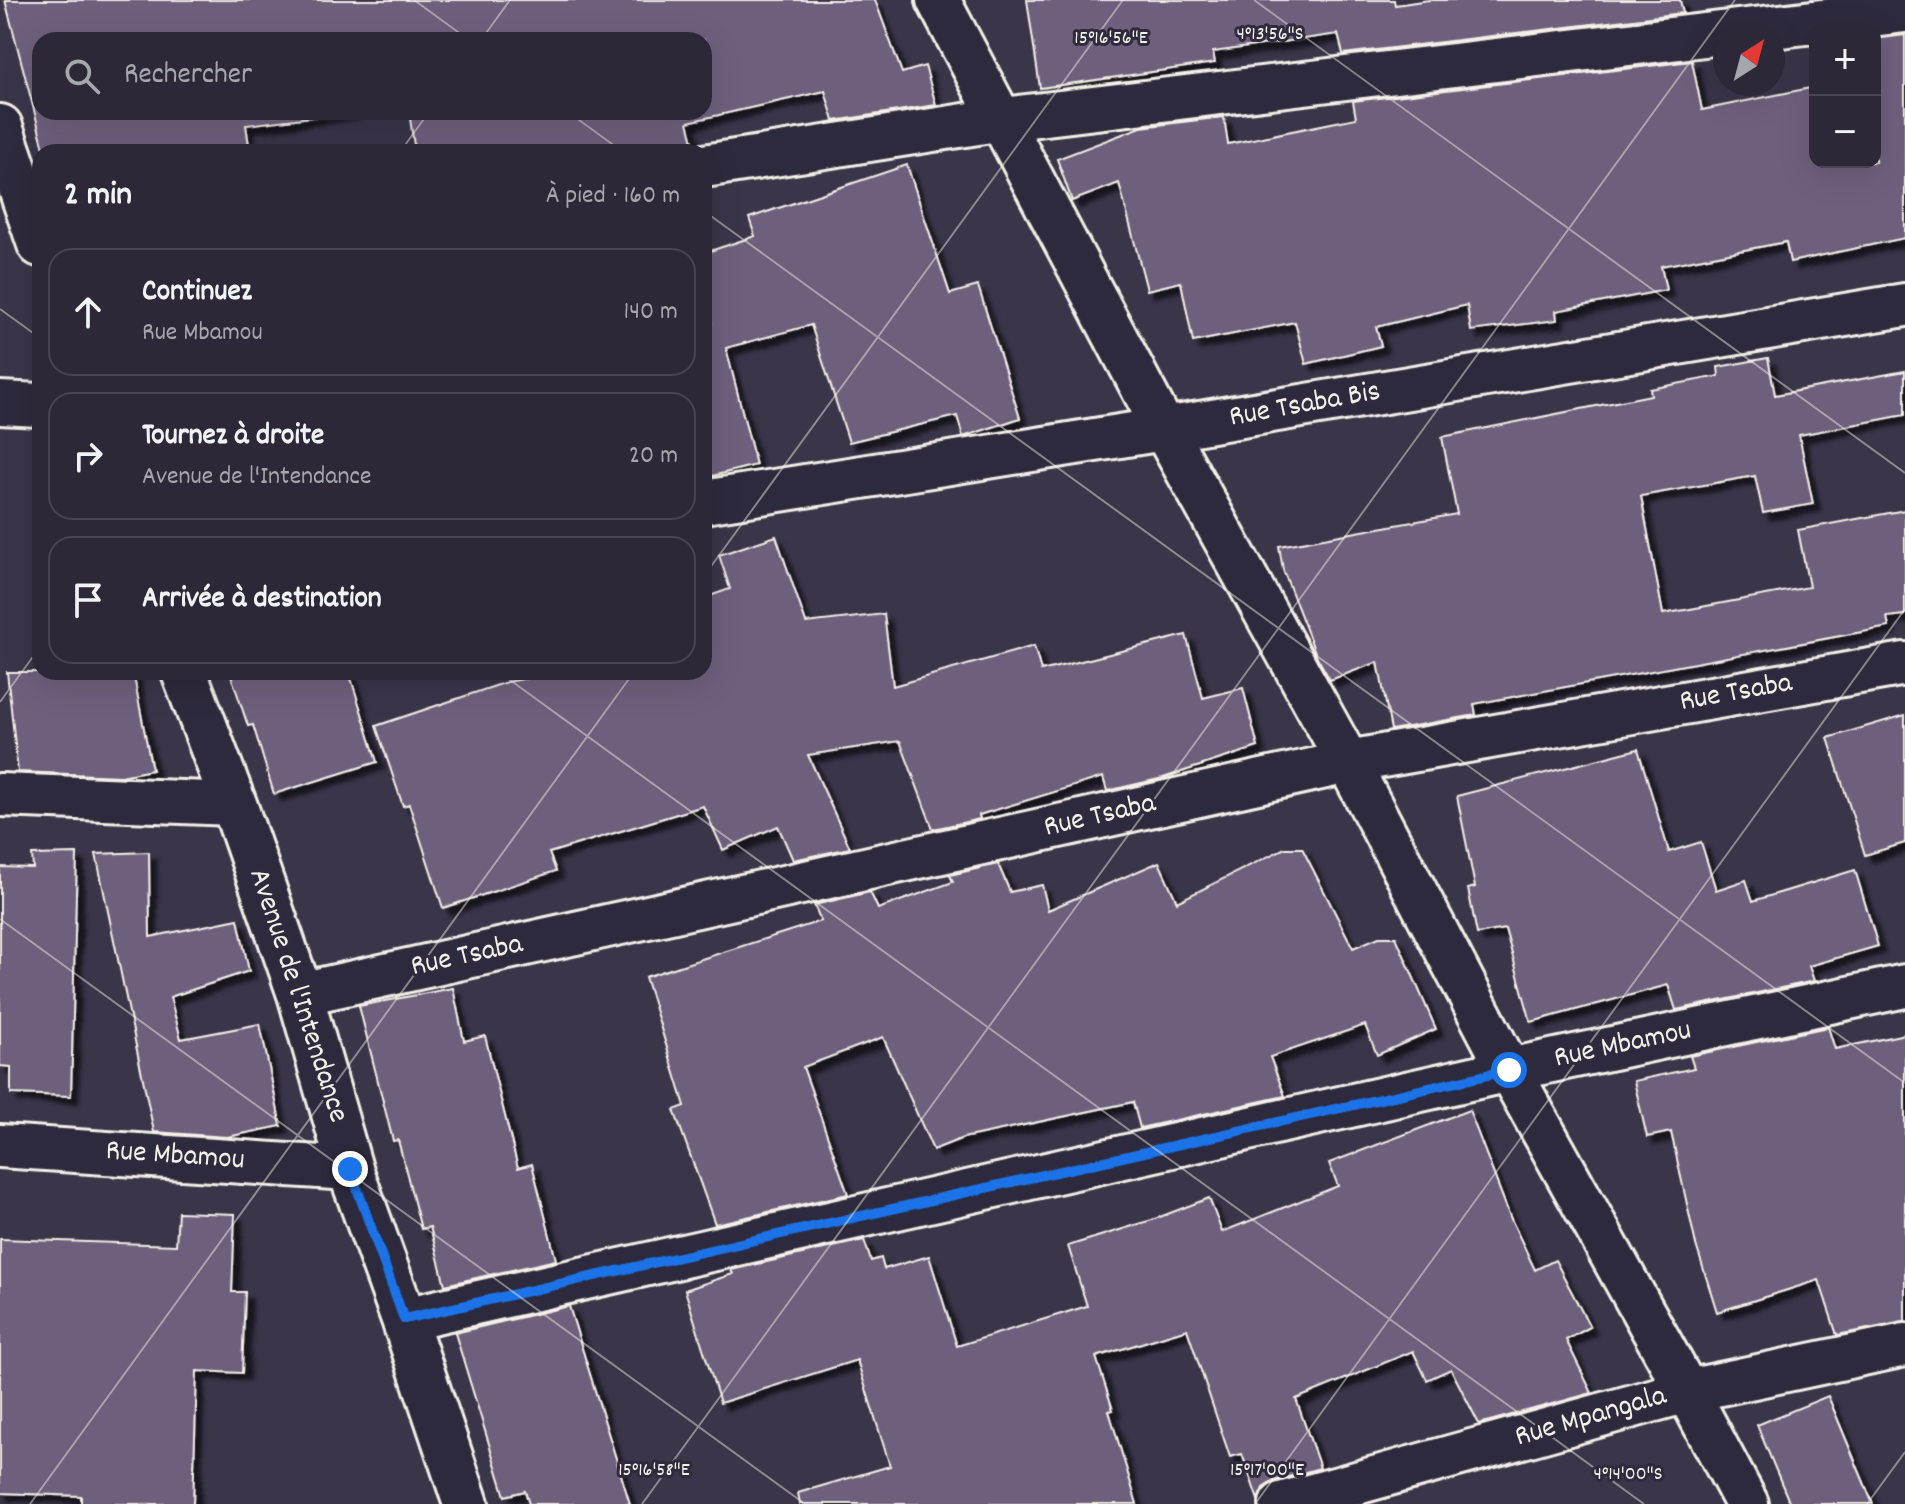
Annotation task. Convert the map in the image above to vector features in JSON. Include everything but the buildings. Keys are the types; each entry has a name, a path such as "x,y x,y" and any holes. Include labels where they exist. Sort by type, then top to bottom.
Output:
{"street":[{"path":"938,0 1164,429 1348,762 1509,1070 1747,1504"},
{"path":"712,165 1003,119 1905,11"},
{"path":"0,127 32,221"},
{"name":"Rue Tsaba Bis","path":"712,501 1905,305"},
{"path":"0,403 32,405"},
{"name":"Rue Tsaba","path":"300,994 1348,762 1905,664"},
{"name":"Avenue de l'Intendance","path":"187,680 300,994 350,1169 466,1504"},
{"path":"0,795 234,804"},
{"name":"Rue Mbamou","path":"404,1319 1509,1070 1905,986"},
{"name":"Rue Mbamou","path":"0,1146 350,1169"},
{"name":"Rue Mpangala","path":"1281,1504 1687,1391 1905,1345"}],"route":[{"path":"350,1169 404,1319 1509,1070"}]}
